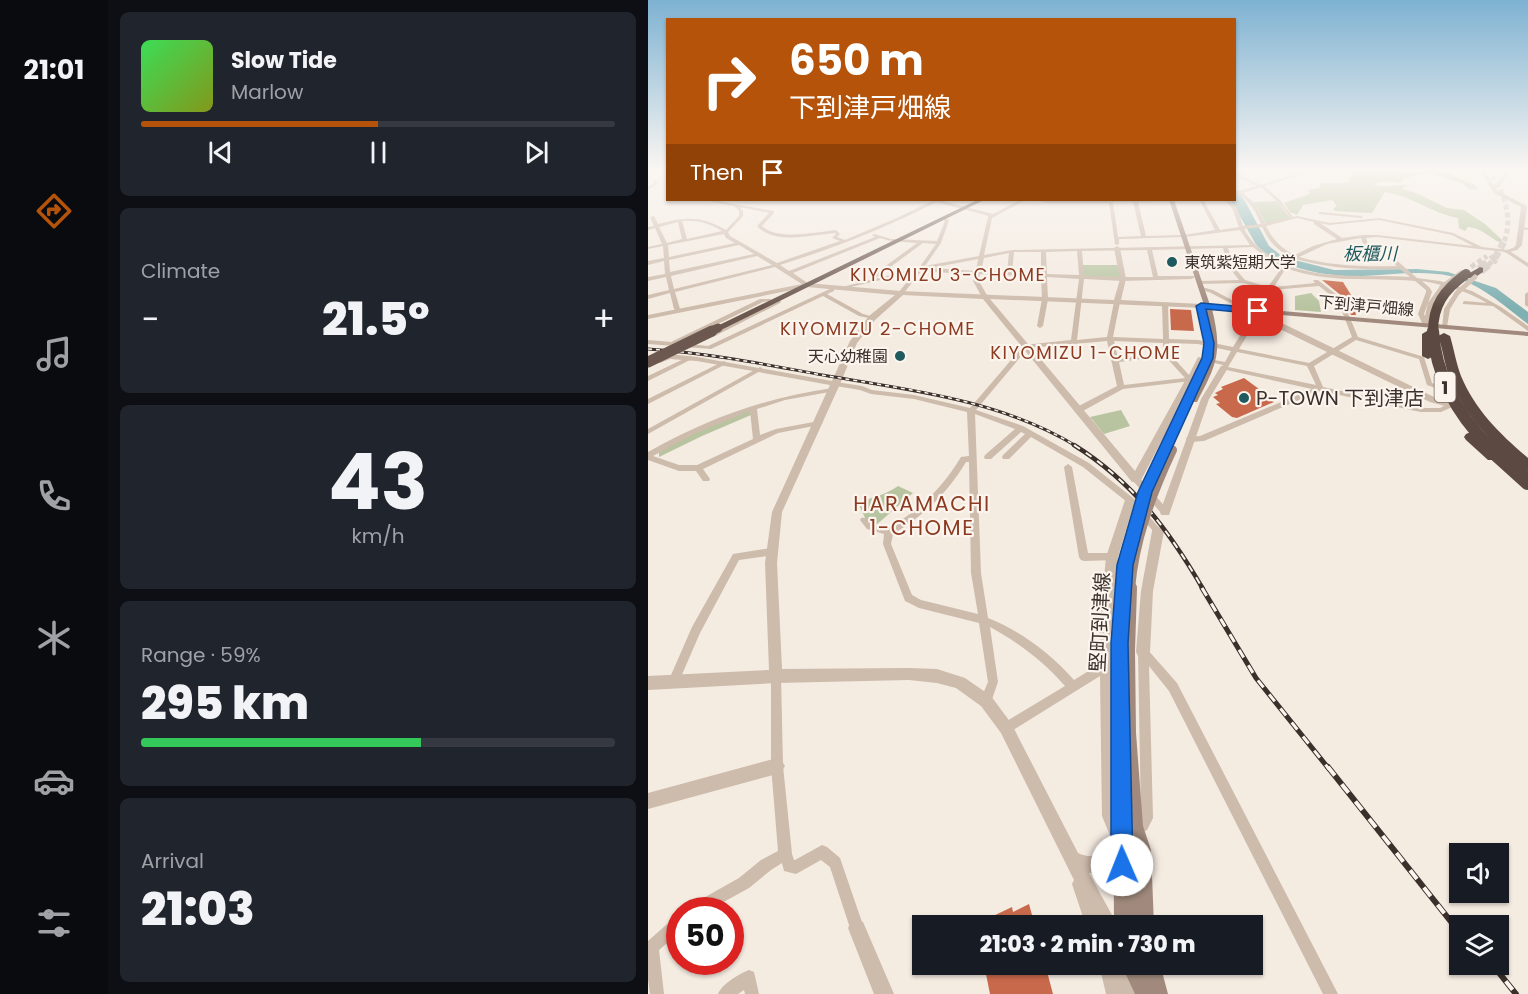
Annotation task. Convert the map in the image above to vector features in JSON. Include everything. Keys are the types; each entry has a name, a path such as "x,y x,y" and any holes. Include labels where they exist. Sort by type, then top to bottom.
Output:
{"highway":[{"path":"648,361 769,298 805,285 945,215"},
{"path":"894,241 948,215"},
{"path":"1473,272 1450,292 1439,310 1439,335 1446,373 1456,396 1471,418 1493,442 1528,469"},
{"name":"1","path":"1473,272 1445,290 1434,309 1432,324 1439,372 1449,395 1470,428 1528,482"},
{"path":"1426,329 1428,356 1437,390 1458,423 1484,450 1528,482"},
{"path":"1444,331 1450,361 1458,384 1471,408 1528,469"}],"main road":[{"name":"堅町到津線","path":"1123,915 1124,733 1132,566 1152,495 1210,359 1212,343 1200,286 1174,215"},
{"name":"堅町到津線","path":"1185,247 1192,277 1204,306"},
{"path":"1204,306 1248,310"},
{"name":"下到津戸畑線","path":"1258,312 1348,318 1444,331 1528,334"},
{"name":"堅町到津線","path":"1124,733 1135,826 1143,850 1145,915"},
{"path":"1135,826 1133,845 1136,915"},
{"path":"1153,975 1158,994"}],"street":[{"path":"648,248 726,232 741,215"},
{"path":"769,215 759,226 769,234 801,235 836,231 838,234 834,238 844,241"},
{"path":"648,297 776,265 844,241 906,215"},
{"path":"992,215 976,281 985,297 1165,512 1205,399 1270,289 1294,257 1316,247 1364,236 1506,251 1518,247 1525,228"},
{"path":"1113,215 1123,279 1110,339 1121,387"},
{"path":"1139,215 1144,237"},
{"path":"1210,215 1218,231"},
{"path":"1237,215 1253,246 1286,266 1314,275 1344,279 1414,277 1453,285 1498,306 1528,329"},
{"path":"1258,215 1275,244 1294,257 1337,267 1402,267"},
{"path":"1290,215 1293,219"},
{"path":"1342,215 1453,234 1483,249"},
{"path":"652,217 665,244 668,274 677,309"},
{"path":"1116,238 1181,236 1263,225 1297,217 1315,223 1342,240"},
{"path":"885,994 857,928 835,862 822,852 796,867 789,866 785,854 777,765 771,552 777,512 782,497 819,423 853,343 872,318 901,293 939,243 947,220 943,218"},
{"path":"648,229 687,219 709,220 738,244 776,265 805,285"},
{"path":"1315,223 1329,224 1374,219"},
{"path":"680,222 685,240"},
{"path":"865,232 894,241 939,243"},
{"path":"1364,236 1366,245 1402,267 1429,292 1422,314 1441,388 1450,405 1528,482"},
{"path":"789,273 879,237"},
{"path":"871,279 922,242"},
{"path":"648,263 738,244"},
{"path":"648,342 710,348 838,289 871,279 1012,251 1253,246"},
{"path":"1225,247 1231,266 1243,281"},
{"path":"1149,248 1156,278"},
{"path":"1074,341 1082,277 1079,249"},
{"path":"1040,326 1045,299 1042,276 1043,250"},
{"path":"1009,274 1012,251"},
{"path":"1506,251 1528,265"},
{"path":"648,279 756,255"},
{"path":"920,269 1123,279 1192,277"},
{"path":"1426,329 1431,303 1442,287 1473,272"},
{"path":"1473,272 1447,309 1444,331 1449,372 1467,408 1496,442 1528,469"},
{"path":"1314,275 1315,280 1340,300 1354,338"},
{"path":"1200,286 1243,281 1270,289 1320,284"},
{"path":"674,343 762,300 805,285 838,289"},
{"path":"648,316 805,285 901,293 1204,306"},
{"path":"1200,286 1248,310 1258,312 1331,351 1433,400 1467,408"},
{"path":"823,294 861,315 872,318"},
{"path":"1528,294 1528,305"},
{"path":"691,346 778,302 769,298 742,297"},
{"path":"1465,303 1498,306"},
{"path":"1165,304 1166,354"},
{"path":"986,701 993,682 976,573 971,411 1026,346 1110,339 1212,343 1310,365 1354,338 1422,358 1429,384 1441,388"},
{"path":"1114,361 1166,354 1176,361 1190,380"},
{"path":"648,361 669,356 724,363 835,387 862,388 871,392 914,397 994,417 1020,428 1086,465 1130,500 1158,531 1150,571 1143,633 1147,818 1143,826 1135,826"},
{"path":"1136,479 1190,380 1200,357 1225,366 1421,410 1442,410 1450,405"},
{"path":"648,379 690,358"},
{"path":"648,402 724,363"},
{"path":"1310,365 1320,388"},
{"path":"648,432 760,369"},
{"path":"1078,410 1121,387 1190,380"},
{"path":"649,454 703,426 753,407 835,387"},
{"path":"1190,439 1201,440 1320,388"},
{"path":"753,407 757,439"},
{"path":"649,454 679,468 698,468 757,439 791,428 819,423"},
{"path":"988,457 1020,428"},
{"path":"1006,458 1030,434"},
{"path":"864,520 870,527 889,532 919,513 953,477 964,459 972,459"},
{"path":"1068,467 1084,557 1112,557"},
{"path":"698,468 706,479"},
{"path":"1071,858 1083,865 1097,865 1122,847 1108,816 1104,668 1112,557 1130,500"},
{"path":"889,532 887,544 908,598 919,604 983,620 1041,656 1073,687"},
{"path":"673,682 696,630 736,557 771,552"},
{"path":"1143,652 1173,687 1331,994"},
{"path":"1006,728 1104,668"},
{"path":"648,683 776,676 937,676 960,683 986,701 1006,728 1071,858 1103,915"},
{"path":"648,801 777,765"},
{"path":"719,897 744,883 766,865 785,854"},
{"path":"1071,858 1092,915"},
{"path":"657,994 650,949 666,935"},
{"path":"725,994 748,977 752,994"}],"green space":[{"path":"1261,215 1288,215 1290,218 1266,224"},
{"path":"1472,215 1502,240 1501,243 1477,229 1468,227 1465,231 1459,228 1458,218 1448,216"},
{"path":"1080,265 1119,265 1121,279 1080,277"},
{"path":"1311,293 1319,301 1321,312 1295,310 1295,296"},
{"path":"750,410 751,415 659,457 659,451 680,439"},
{"path":"1121,410 1130,426 1104,434 1090,417"},
{"path":"898,486 913,493 875,526 868,524 858,503 884,494"}],"water":[{"path":"1240,215 1253,215 1269,246 1283,257 1334,270 1417,269 1448,272 1496,288 1528,312 1528,324 1482,290 1450,276 1417,273 1362,276 1323,274 1285,263 1265,252 1255,243"}],"building":[{"path":"1322,280 1343,282 1351,295 1356,315 1351,315 1343,297"},
{"path":"1170,309 1191,310 1194,331 1171,330"},
{"name":"P-TOWN 下到津店","path":"1244,378 1274,402 1237,418 1232,417 1216,404 1220,403 1213,397 1218,395 1215,393 1223,389 1221,387"},
{"path":"1029,904 1032,915 995,915 1012,907 1013,912"},
{"path":"986,975 1048,975 1053,994 990,994"}],"tunnel":[{"path":"1504,242 1507,215"},
{"path":"1495,258 1504,242"},
{"path":"1471,267 1487,256"},
{"path":"1483,271 1495,258"},
{"path":"1480,270 1495,258"}],"railway":[{"path":"648,349 738,360 956,399 1018,418 1076,446"},
{"path":"1074,445 1114,475 1148,508 1176,546 1203,589"},
{"path":"1202,588 1256,678 1329,769"},
{"path":"1328,767 1449,919"},
{"path":"1501,975 1516,994"}],"place":[{"name":"東筑紫短期大学","path":"1172,262"},
{"name":"天心幼稚園","path":"900,356"},
{"name":"P-TOWN 下到津店","path":"1244,398"}],"district":[{"name":"KIYOMIZU 3-CHOME","path":"948,274"},
{"name":"KIYOMIZU 2-CHOME","path":"878,328"},
{"name":"KIYOMIZU 1-CHOME","path":"1086,352"},
{"name":"HARAMACHI 1-CHOME","path":"922,515"}],"route":[{"path":"1122,865 1119,643 1125,565 1145,492 1208,358 1209,338 1201,306 1258,311"}],"water label":[{"name":"板櫃川","path":"1370,253"}]}
